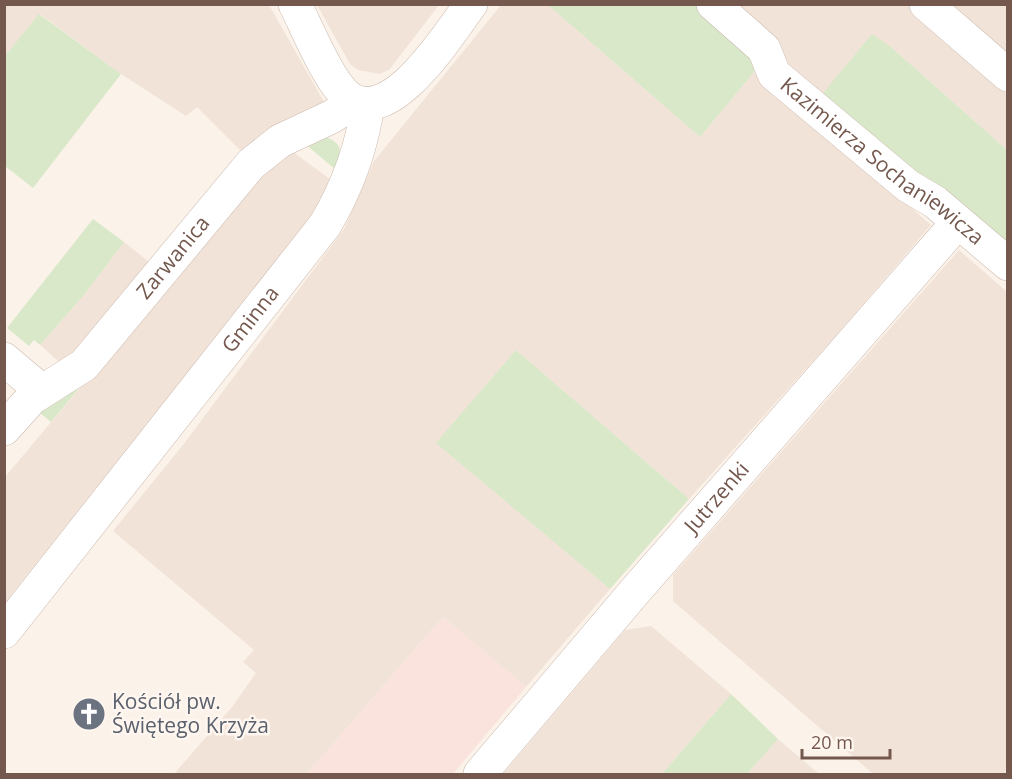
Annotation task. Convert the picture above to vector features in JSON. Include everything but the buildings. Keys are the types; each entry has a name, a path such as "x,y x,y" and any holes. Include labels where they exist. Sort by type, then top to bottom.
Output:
{"street":[{"path":"295,4 334,80 342,91 361,103 387,99 414,78 471,4"},
{"name":"Kazimierza Sochaniewicza","path":"713,4 764,49 774,74 908,186 934,202 1008,264"},
{"path":"926,4 1008,75"},
{"name":"Zarwanica","path":"4,429 23,407 42,391 84,365 251,164 272,146 361,103"},
{"name":"Gminna","path":"4,632 325,225 345,186 359,147 361,103"},
{"name":"Jutrzenki","path":"480,774 636,590 958,222"},
{"path":"4,359 42,391"}],"shaded area":[{"path":"5,5 269,5 324,102 245,155 197,107 186,116 121,74 40,14 5,56"},
{"path":"317,5 439,5 389,70 380,74 358,70 350,64"},
{"path":"501,5 548,5 700,137 754,72 931,225 832,340 689,499 516,350 437,443 610,589 526,687 443,617 307,774 174,774 232,707 256,673 243,662 254,650 113,531 183,445 344,229 374,161"},
{"path":"731,5 909,5 1007,87 1007,150 891,47 819,98"},
{"path":"938,5 1007,5 1007,65"},
{"path":"293,152 334,182 289,246 5,602 5,477 168,283 277,160"},
{"path":"124,242 153,265 66,368 40,345 84,295"},
{"path":"959,250 1007,292 1007,774 871,774 673,601 673,575"},
{"path":"443,617 526,687 453,774 307,774"},
{"path":"651,626 731,694 662,774 503,774 625,630"},
{"path":"778,739 819,774 747,774"}],"green space":[{"path":"548,5 698,5 757,57 754,72 700,137"},
{"path":"39,14 121,74 33,188 5,166 5,56"},
{"path":"872,34 891,47 1007,150 1007,249 819,98"},
{"path":"323,136 335,142 340,149 336,170 304,143"},
{"path":"93,219 124,242 84,295 40,345 34,340 29,346 7,328"},
{"path":"516,350 689,499 610,589 436,443"},
{"path":"85,381 51,422 39,412"},
{"path":"731,694 778,739 747,774 662,774"}],"place":[{"name":"Kościół pw. Świętego Krzyża","path":"89,714"}]}
